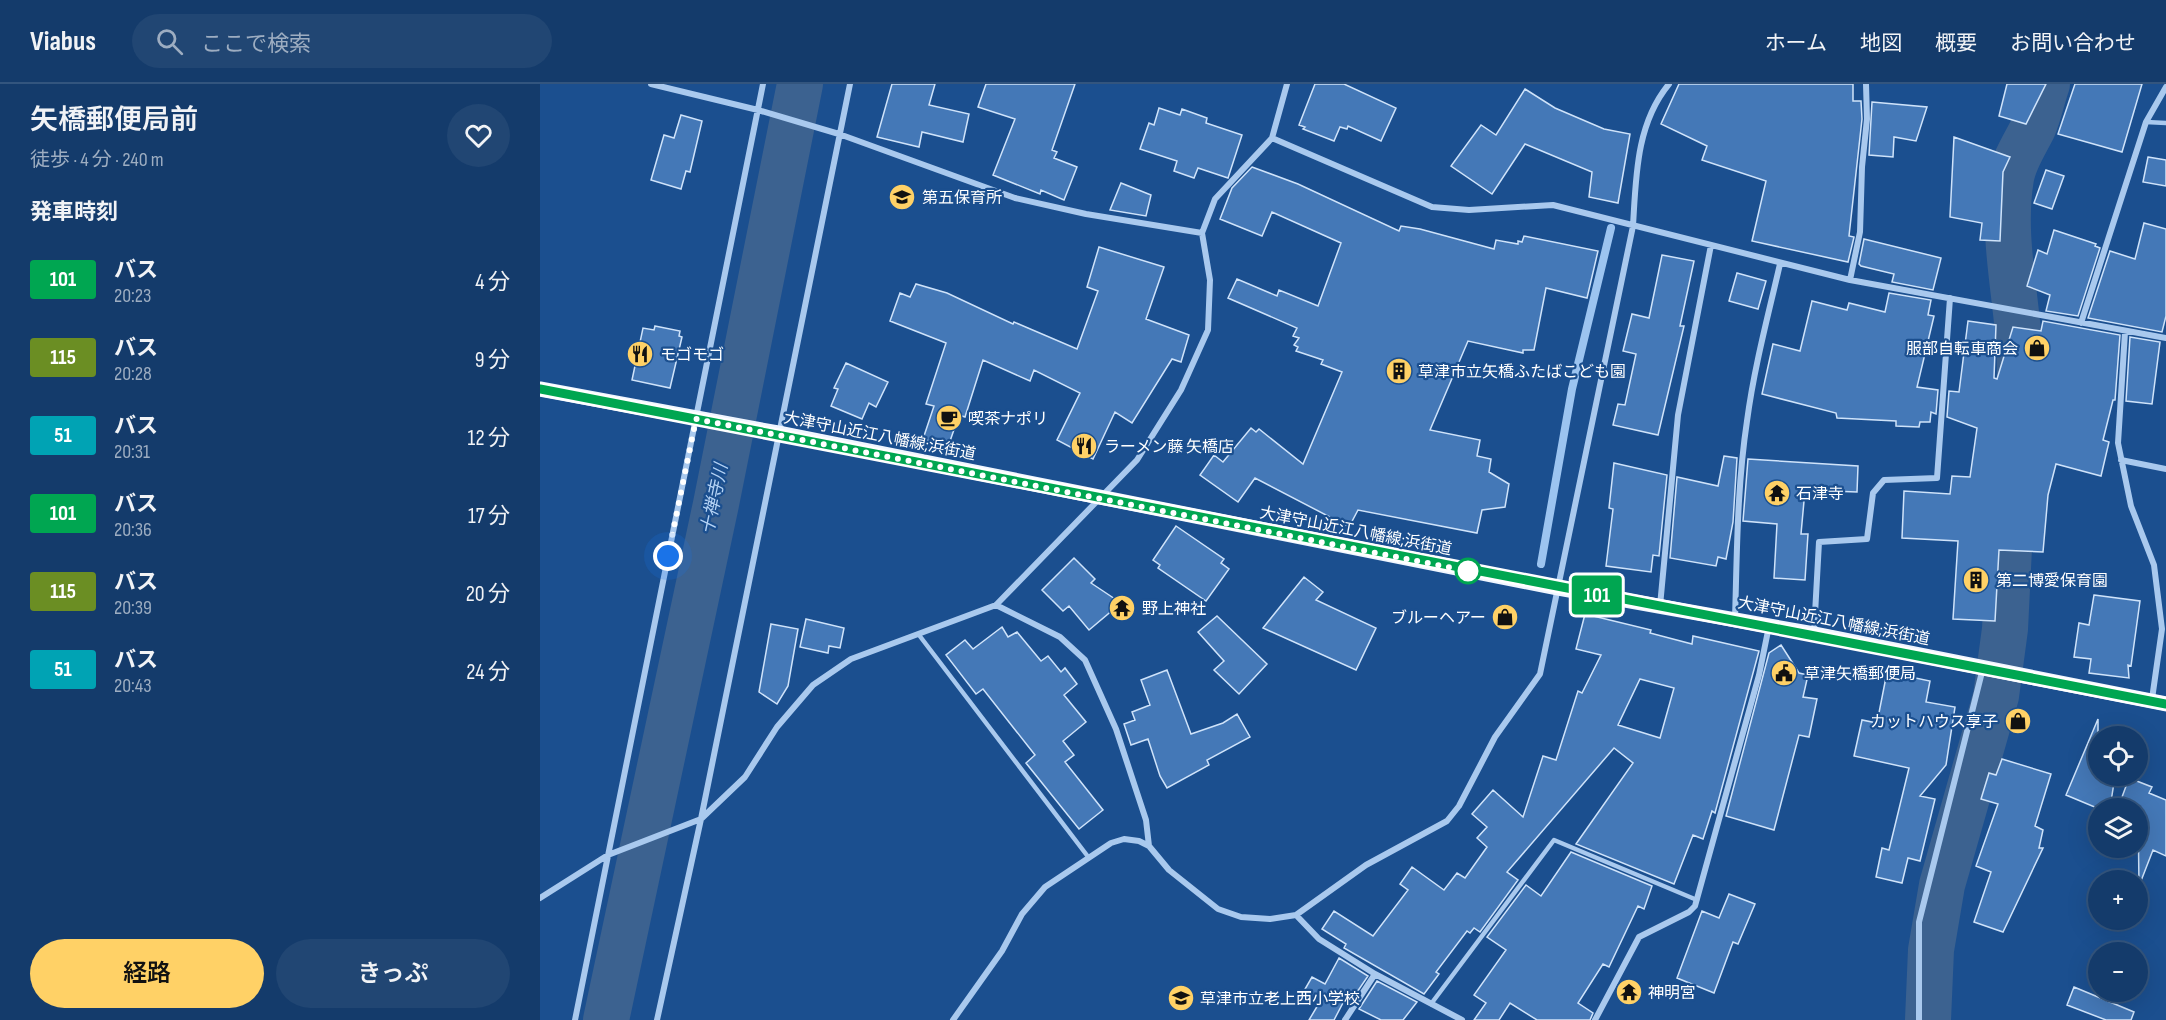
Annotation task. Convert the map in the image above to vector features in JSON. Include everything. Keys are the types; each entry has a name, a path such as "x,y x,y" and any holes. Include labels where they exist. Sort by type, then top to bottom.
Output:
{"main road":[{"name":"大津守山近江八幡線;浜街道","path":"540,389 775,433 1557,588 1996,669 2159,703"}],"street":[{"path":"651,84 767,112 839,134 1015,198 1086,214 1202,233"},
{"path":"575,1020 701,420 763,84"},
{"path":"657,1020 700,819 775,433 850,84"},
{"path":"540,898 608,855 700,819 745,777 777,727 813,685 851,659 996,605 1137,460 1181,390 1200,353 1208,330 1210,280 1202,233 1215,199 1272,138 1287,84"},
{"path":"996,605 1060,637 1085,660 1116,729 1146,820 1149,846 1169,870 1218,909 1241,917 1270,919 1296,915 1366,865 1447,821 1459,806 1495,737 1540,674 1633,226 1636,171 1646,121 1660,95 1669,84"},
{"path":"1850,280 1860,232 1862,167 1867,119 1866,84"},
{"path":"2081,323 2146,122 2166,87"},
{"path":"1272,138 1432,207 1468,210 1553,206 1850,280 2166,338"},
{"path":"1660,606 1678,415 1711,245"},
{"path":"1734,620 1739,503 1747,421 1753,379 1780,264"},
{"path":"1814,634 1819,542 1867,539 1873,493 1884,480 1937,478 1950,298"},
{"path":"2125,332 2117,422 2121,460 2131,506 2154,566 2163,629 2159,703"},
{"path":"2121,460 2166,469"},
{"path":"1595,1020 1639,937 1689,912 1697,900 1759,675 1769,626"},
{"path":"1918,1020 1919,922 1996,669"},
{"path":"953,1020 1002,951 1022,915 1045,887 1089,858 1124,839 1149,846"},
{"path":"1296,915 1319,939 1375,974 1462,1020"},
{"path":"1345,1020 1375,974"}],"lane":[{"path":"2146,122 2166,123"},
{"path":"919,635 1089,858"},
{"path":"1431,1004 1554,840 1697,900"}],"building":[{"path":"892,84 935,84 929,105 969,114 963,142 922,132 919,147 877,137"},
{"path":"986,84 1075,84 1052,150 1057,152 1054,158 1077,167 1064,200 1041,190 1040,194 993,175 1015,119 978,107"},
{"path":"1315,84 1344,84 1396,108 1381,141 1348,126 1347,129 1340,127 1334,141 1303,129 1305,127 1299,125"},
{"path":"1679,84 1853,84 1853,101 1861,101 1862,119 1849,236 1854,237 1848,262 1752,241 1766,181 1702,160 1707,146 1661,124"},
{"path":"2007,84 2046,84 2026,124 1999,116"},
{"path":"2075,84 2142,84 2122,152 2058,134"},
{"path":"1525,89 1555,108 1604,129 1630,134 1618,203 1589,197 1592,172 1525,144 1492,194 1451,166 1481,125 1496,135"},
{"path":"1872,102 1927,107 1916,141 1894,137 1893,157 1869,155"},
{"path":"1159,108 1180,115 1182,109 1207,118 1206,123 1242,135 1228,178 1198,168 1194,178 1174,171 1177,161 1140,149 1149,123 1154,125"},
{"path":"681,115 702,121 690,172 686,171 681,189 651,180 664,135 674,138"},
{"path":"1954,137 2010,157 2003,172 2000,241 1980,240 1982,223 1950,217"},
{"path":"2148,157 2166,160 2166,186 2143,182"},
{"path":"1252,167 1298,184 1399,231 1401,226 1420,229 1494,249 1496,240 1518,244 1518,241 1522,242 1524,236 1598,251 1587,298 1546,288 1534,350 1523,350 1523,353 1468,341 1430,430 1480,440 1477,456 1491,459 1489,472 1509,484 1505,507 1482,510 1477,533 1358,510 1349,527 1255,478 1238,502 1200,475 1214,455 1223,462 1251,428 1256,432 1259,429 1303,464 1342,372 1321,364 1323,360 1296,351 1298,347 1294,345 1299,338 1293,336 1297,328 1228,298 1237,279 1277,296 1279,290 1318,306 1341,243 1272,212 1262,236 1220,219 1232,188"},
{"path":"2046,170 2064,176 2052,209 2034,203"},
{"path":"1121,183 1151,195 1146,216 1110,210"},
{"path":"2144,223 2166,229 2166,316 2162,332 2088,318 2110,251 2135,259"},
{"path":"2054,230 2096,244 2095,246 2100,248 2078,316 2046,311 2050,295 2027,286 2038,250 2047,254"},
{"path":"1864,239 1941,258 1933,290 1892,282 1894,274 1861,266 1859,264"},
{"path":"1099,247 1164,267 1146,319 1189,335 1181,362 1172,359 1132,423 1115,412 1093,459 1057,440 1080,393 1034,370 1030,381 983,360 965,417 959,415 948,447 923,439 934,406 926,404 946,343 890,321 900,293 910,297 916,284 947,293 1013,324 1014,322 1077,349 1098,291 1087,287"},
{"path":"1662,255 1694,261 1680,326 1684,326 1658,435 1613,425 1618,404 1625,405 1636,354 1623,351 1632,314 1649,318"},
{"path":"1737,273 1766,281 1758,309 1729,301"},
{"path":"1889,293 1931,300 1928,315 1934,316 1917,387 1938,390 1936,414 1931,412 1930,422 1920,422 1919,427 1896,426 1896,421 1837,418 1836,413 1762,394 1773,344 1800,351 1812,301 1847,310 1849,303 1885,312"},
{"path":"1968,321 1996,325 1994,378 1997,379 2013,327 2041,331 2043,321 2120,335 2115,400 2113,400 2103,440 2109,442 2101,476 2056,464 2048,495 2043,552 1999,550 1995,621 1953,619 1958,541 1902,538 1904,491 1950,494 1952,476 1970,477 1977,428 1947,417 1949,391 1959,392"},
{"path":"655,326 680,331 679,336 682,337 670,388 632,380 643,328 654,330"},
{"path":"2130,337 2160,342 2152,404 2126,401"},
{"path":"846,363 888,382 876,407 869,403 862,419 831,406 838,389 834,388"},
{"path":"1724,456 1737,458 1733,522 1726,559 1718,557 1716,566 1670,558 1677,477 1718,486"},
{"path":"1748,459 1858,466 1857,492 1805,490 1801,534 1808,534 1805,580 1774,578 1777,524 1743,521"},
{"path":"1614,463 1667,475 1659,556 1653,555 1651,572 1606,566 1613,509 1609,508"},
{"path":"1176,526 1224,559 1221,563 1229,569 1206,601 1158,568 1160,565 1153,560"},
{"path":"1074,558 1095,579 1091,583 1121,603 1089,630 1069,606 1063,611 1042,590"},
{"path":"1304,577 1323,592 1316,600 1376,628 1356,670 1263,628"},
{"path":"2094,595 2140,601 2131,666 2128,665 2129,678 2089,673 2091,659 2074,657 2079,623 2089,625"},
{"path":"1585,614 1651,630 1650,633 1692,644 1693,636 1759,651 1715,813 1712,811 1703,839 1693,835 1674,884 1576,844 1633,763 1614,748 1507,872 1518,880 1480,932 1474,928 1470,933 1467,931 1436,972 1439,974 1424,994 1344,948 1346,944 1322,929 1334,911 1373,936 1408,890 1400,884 1412,867 1444,890 1457,873 1465,878 1487,847 1477,838 1487,827 1472,814 1493,790 1523,817 1543,756 1556,760 1578,691 1582,693 1601,655 1576,649","holes":["1640,679 1674,688 1660,738 1618,725"]},
{"path":"1217,616 1267,664 1239,694 1214,670 1224,661 1198,632"},
{"path":"806,619 844,628 840,648 829,646 828,653 800,647"},
{"path":"771,624 798,629 788,686 777,704 759,692"},
{"path":"1002,627 1008,637 1017,632 1041,661 1048,656 1061,672 1065,668 1077,684 1064,695 1086,722 1063,741 1074,755 1065,762 1103,810 1079,829 1026,763 1035,755 983,689 976,694 946,655 965,640 973,649"},
{"path":"1781,645 1799,673 1808,675 1803,697 1817,699 1809,737 1799,735 1774,830 1726,816 1769,653"},
{"path":"1167,670 1191,734 1223,723 1237,714 1250,737 1207,760 1209,765 1167,788 1160,776 1148,739 1131,745 1124,724 1135,720 1132,712 1150,705 1141,680"},
{"path":"1887,672 1930,681 1926,702 1955,707 1946,765 1920,796 1935,799 1920,861 1908,858 1902,883 1876,877 1882,848 1889,850 1909,768 1854,756 1862,720 1877,723"},
{"path":"2088,743 2088,786 2113,786 2112,798 2088,798 2088,804 2066,795"},
{"path":"2002,759 2051,774 2035,826 2043,830 2039,848 2043,848 2003,932 1974,922 1991,872 1976,866 1998,804 1981,799 1989,773 1996,775"},
{"path":"2148,785 2152,787 2149,793 2166,800 2166,856 2153,850 2145,870 2139,870 2139,858 2148,858 2148,798 2122,798 2126,786"},
{"path":"1571,852 1652,886 1644,909 1638,906 1609,967 1603,964 1578,1003 1593,1013 1590,1020 1537,1020 1510,1003 1499,1020 1474,1020 1486,1003 1474,995 1506,950 1487,937 1526,885 1541,896"},
{"path":"1729,894 1755,904 1738,944 1733,942 1714,993 1677,978 1702,911 1719,918"},
{"path":"1339,958 1368,976 1349,1004 1344,1001 1334,1020 1309,1020 1318,1005 1301,996 1312,977 1325,984"},
{"path":"1377,981 1417,1002 1403,1020 1381,1020 1359,1009"},
{"path":"2074,987 2088,993 2088,1002 2110,1002 2134,1012 2131,1020 2106,1020 2067,1005"}],"waterway":[{"name":"十禅寺川","path":"606,1020 716,504 800,84"},
{"path":"2019,393 2019,339 2010,258 2008,205 2012,171 2033,128 2047,84"},
{"path":"1541,564 1572,389 1611,228"},
{"path":"1928,1020 1931,950 1942,885 1996,696 2005,629 2012,487"}],"bus line":[{"name":"101","path":"540,389 801,438 1557,588 1814,634 2166,704"}],"place":[{"name":"第五保育所","path":"902,197"},
{"name":"服部自転車商会","path":"2037,348"},
{"name":"モゴモゴ","path":"640,354"},
{"name":"草津市立矢橋ふたばこども園","path":"1399,371"},
{"name":"喫茶ナポリ","path":"949,418"},
{"name":"ラーメン藤 矢橋店","path":"1084,446"},
{"name":"石津寺","path":"1777,493"},
{"name":"第二博愛保育園","path":"1976,580"},
{"name":"野上神社","path":"1122,608"},
{"name":"ブルーヘアー","path":"1505,617"},
{"name":"草津矢橋郵便局","path":"1784,673"},
{"name":"カットハウス享子","path":"2018,721"},
{"name":"神明宮","path":"1629,992"},
{"name":"草津市立老上西小学校","path":"1181,998"}],"route":[{"path":"668,556 696,419 1468,571"}]}
